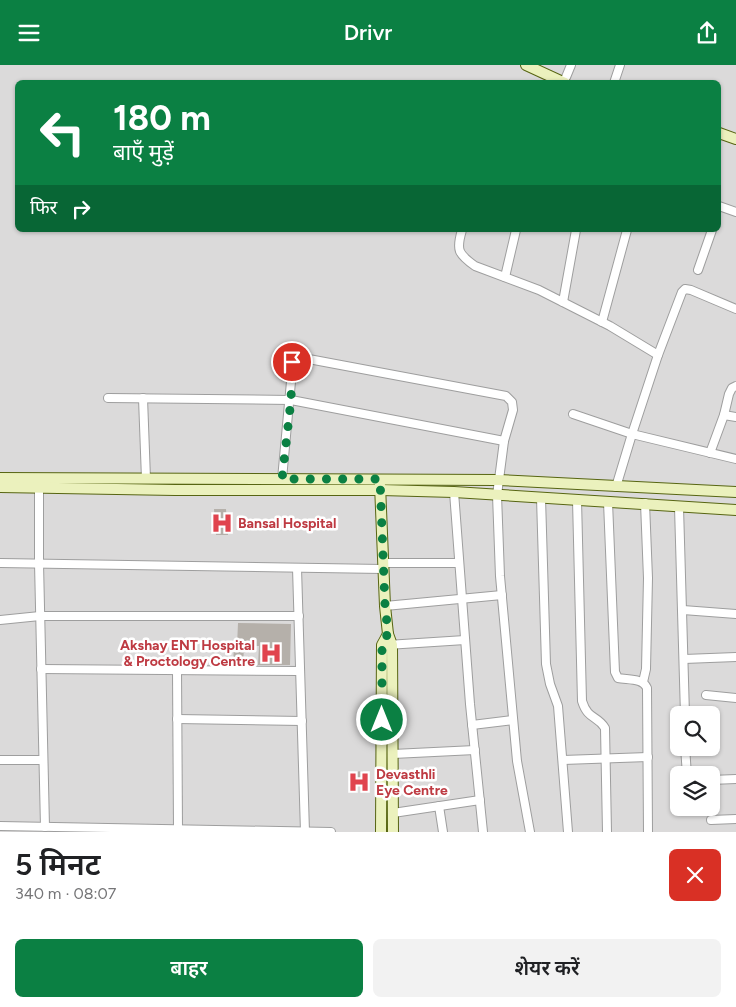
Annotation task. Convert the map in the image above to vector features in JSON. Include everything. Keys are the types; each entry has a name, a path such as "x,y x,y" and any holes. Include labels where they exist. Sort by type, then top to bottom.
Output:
{"main road":[{"path":"526,65 560,80"},
{"path":"721,134 736,139"},
{"path":"0,478 498,480 736,492"},
{"path":"380,479 385,605 388,633 381,832"},
{"path":"0,487 454,492 736,510"},
{"path":"387,645 393,754 393,832"}],"street":[{"path":"566,80 571,65"},
{"path":"615,80 620,65"},
{"path":"721,208 736,212"},
{"path":"461,232 458,245 461,255 475,266 539,290 563,302 602,322 657,359"},
{"path":"505,277 516,232"},
{"path":"563,302 576,232"},
{"path":"602,322 626,232"},
{"path":"698,270 711,232"},
{"path":"616,487 657,359 681,294 685,289 691,290 736,309"},
{"path":"282,479 291,400 292,362 295,358 301,357 506,396 510,399 513,405 504,441 497,495 502,595 517,761 530,832"},
{"path":"710,453 724,415 729,394 732,388 736,386"},
{"path":"108,398 291,400 504,441"},
{"path":"143,398 146,479"},
{"path":"573,414 632,434 736,459"},
{"path":"724,415 736,417"},
{"path":"39,487 45,827"},
{"path":"454,492 472,725 483,832"},
{"path":"541,498 546,664 550,684 558,706 568,832"},
{"path":"577,500 582,701 587,713 602,723 605,728 607,832"},
{"path":"608,502 615,672 618,678 642,682 646,685 647,689 648,832"},
{"path":"642,682 646,669 648,578 646,503"},
{"path":"679,507 685,706"},
{"path":"0,563 297,568 459,563"},
{"path":"297,568 305,831"},
{"path":"385,605 502,595"},
{"path":"683,610 736,614"},
{"path":"0,620 40,616 298,616"},
{"path":"387,645 465,640"},
{"path":"684,659 736,657"},
{"path":"41,669 300,671"},
{"path":"177,670 178,829"},
{"path":"706,695 736,698"},
{"path":"177,719 302,721"},
{"path":"472,725 513,720"},
{"path":"393,754 475,750"},
{"path":"563,760 648,757"},
{"path":"0,759 43,760"},
{"path":"720,780 736,779"},
{"path":"393,813 480,800"},
{"path":"439,806 443,832"},
{"path":"710,820 736,819"},
{"path":"0,826 331,832"}],"shaded area":[{"path":"0,65 736,65 736,832 0,832"}],"building":[{"path":"214,509 226,509 228,535 216,535"},
{"path":"238,623 291,624 290,665 258,665 259,646 237,646"},
{"path":"234,646 244,647 243,665 233,665"},
{"path":"363,771 365,787 354,787 353,772"}],"place":[{"name":"Bansal Hospital","path":"222,523"},
{"name":"Akshay ENT Hospital & Proctology Centre","path":"271,653"},
{"name":"Devasthli Eye Centre","path":"359,782"}],"route":[{"path":"292,362 291,400 282,479 380,479 385,605 388,633 382,645 382,720"}]}
